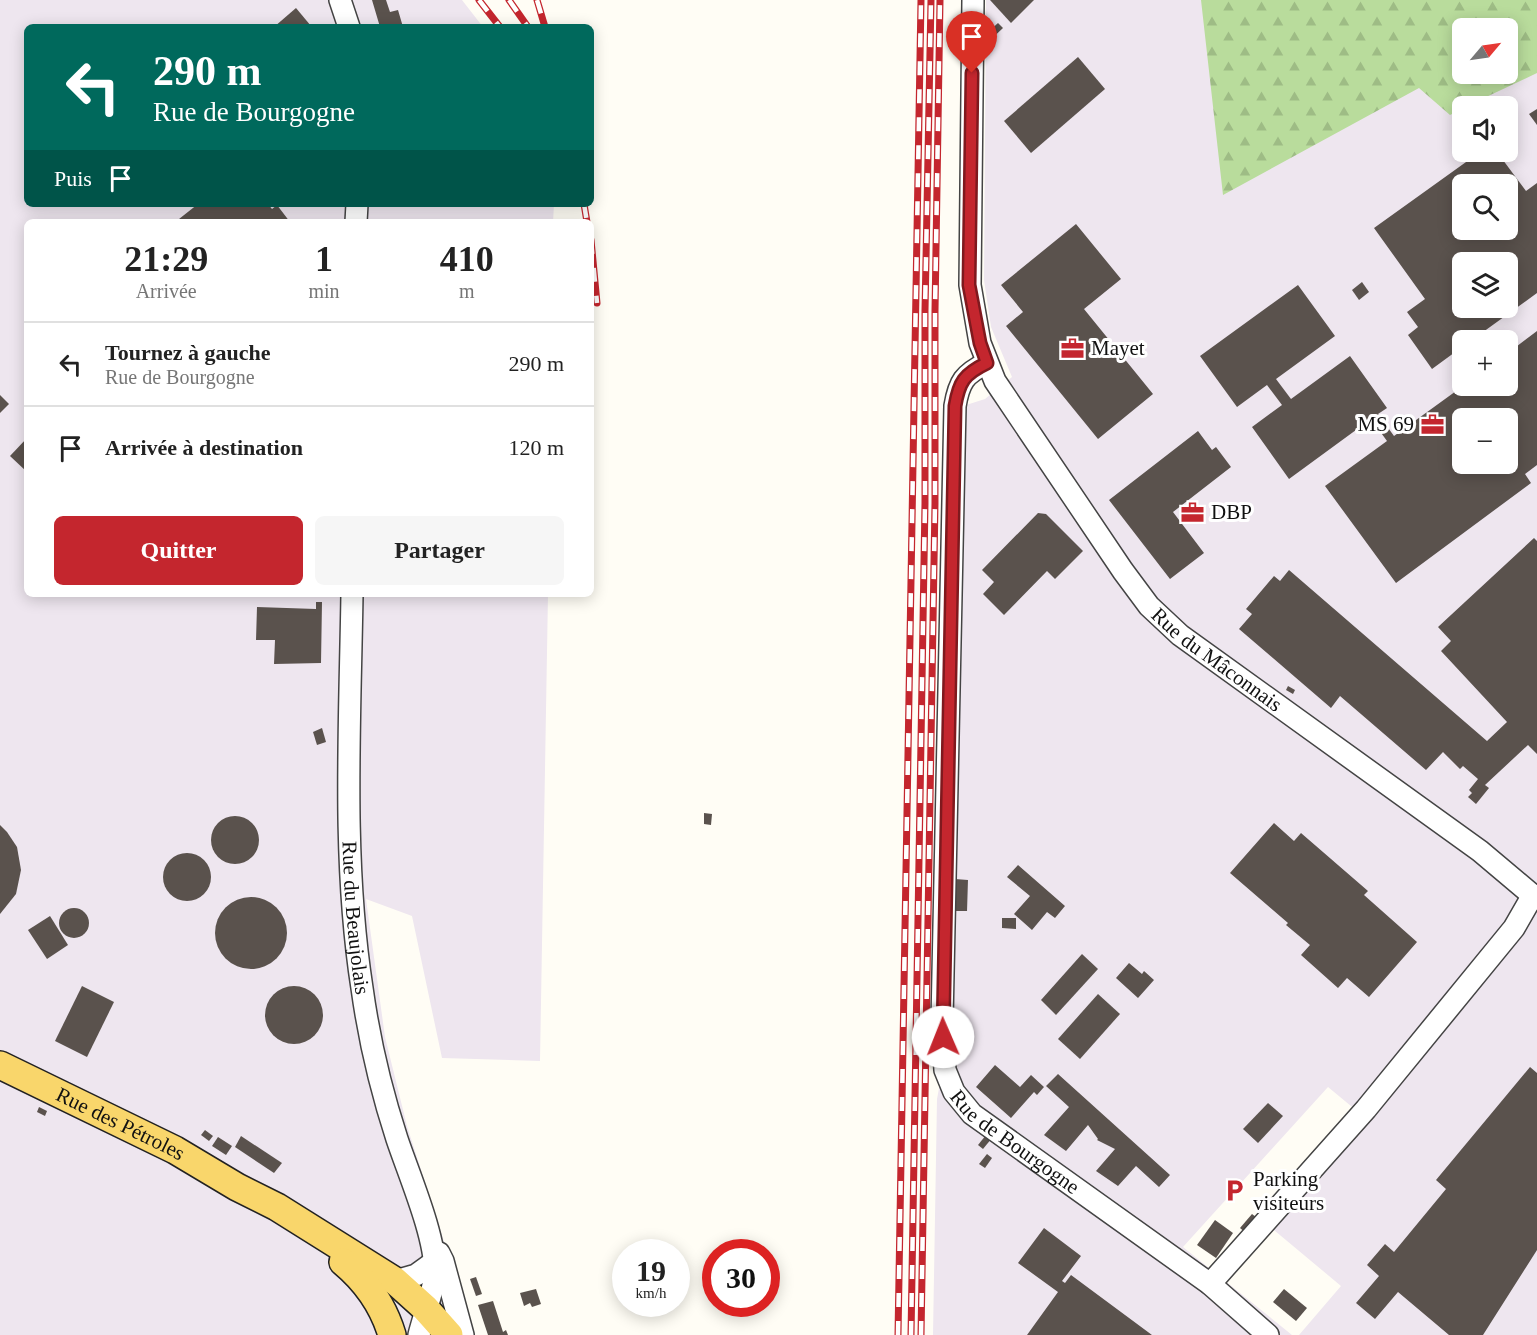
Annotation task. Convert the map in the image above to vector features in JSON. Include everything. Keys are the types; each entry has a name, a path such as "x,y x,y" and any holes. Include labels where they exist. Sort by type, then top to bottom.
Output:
{"main road":[{"name":"Rue des Pétroles","path":"0,1065 175,1150 277,1207 395,1281 425,1308 448,1335"},
{"name":"Rue des Pétroles","path":"237,1186 271,1214 328,1251 358,1276 381,1305 392,1335"}],"street":[{"path":"340,0 348,24"},
{"name":"Rue du Mâconnais","path":"973,0 969,285 980,343 995,381 1149,606 1180,635 1480,851 1535,897"},
{"name":"Rue de Bourgogne","path":"987,363 966,376 958,389 955,406 942,1009 945,1070 954,1092 972,1114 1210,1284 1269,1335"},
{"name":"Rue du Beaujolais","path":"352,597 350,821 353,904 361,987 369,1032 386,1106 428,1231 434,1262 435,1276 419,1335"},
{"path":"1210,1284 1366,1109 1514,928 1535,897"},
{"name":"Rue du Beaujolais","path":"428,1231 443,1261 464,1335"},
{"path":"395,1281 416,1275 434,1262"}],"shaded area":[{"path":"0,0 462,0 481,24 24,24 24,207 554,207 553,219 24,219 24,597 548,597 540,1061 442,1058 412,916 366,899 385,1037 407,1126 474,1335 0,1335"},
{"path":"986,0 1537,0 1537,1335 1299,1335 1341,1286 1262,1220 1357,1111 1328,1087 1183,1247 1292,1335 933,1335 937,1099 951,1025 963,406 985,399 1012,377 991,327 984,280"}],"green space":[{"path":"1201,0 1537,0 1537,73 1518,82 1518,18 1452,18 1452,84 1514,84 1488,96 1452,96 1452,114 1450,115 1419,88 1223,195"}],"building":[{"path":"372,0 386,0 390,12 398,10 402,24 379,24"},
{"path":"990,0 1034,0 1011,23"},
{"path":"296,8 309,24 277,24"},
{"path":"998,23 1003,28 987,43 987,33"},
{"path":"1078,57 1105,89 1031,153 1004,121"},
{"path":"1537,109 1537,125 1529,114"},
{"path":"1466,162 1504,162 1513,174 1452,174 1452,240 1518,240 1518,180 1526,191 1537,183 1537,293 1518,307 1518,252 1452,252 1452,318 1502,318 1486,330 1452,330 1452,354 1432,369 1408,335 1418,327 1407,312 1425,299 1374,228"},
{"path":"194,207 270,207 272,209 279,207 288,219 179,219"},
{"path":"1076,224 1121,279 1084,309 1153,394 1098,439 1006,326 1023,312 1001,285"},
{"path":"1362,282 1369,292 1359,300 1352,290"},
{"path":"1298,285 1335,336 1276,379 1291,399 1350,356 1387,408 1378,414 1394,436 1452,394 1452,396 1518,396 1518,345 1537,331 1537,465 1525,474 1531,483 1396,583 1325,486 1387,441 1371,419 1289,479 1252,427 1282,405 1267,385 1237,407 1200,356"},
{"path":"0,395 9,404 0,413"},
{"path":"1198,431 1212,450 1216,447 1231,467 1173,512 1204,553 1170,579 1109,500"},
{"path":"24,441 24,469 10,456"},
{"path":"1038,513 1046,514 1083,551 1055,579 1047,571 1004,615 983,594 994,582 982,570"},
{"path":"1534,538 1537,541 1537,754 1528,745 1485,785 1489,788 1476,804 1468,797 1472,793 1469,790 1478,779 1463,766 1460,769 1443,752 1426,770 1340,696 1331,708 1239,629 1252,614 1246,609 1274,576 1280,581 1289,570 1487,741 1507,722 1441,651 1451,641 1438,627"},
{"path":"316,602 322,602 321,663 274,664 275,640 256,640 257,607 316,609"},
{"path":"1288,686 1295,690 1293,694 1286,690"},
{"path":"322,728 326,742 317,745 313,732"},
{"path":"704,813 712,814 711,825 704,824"},
{"path":"230,816 240,816 252,823 259,835 259,845 252,857 240,864 230,864 215,853 211,845 211,835 222,820"},
{"path":"1274,823 1294,841 1301,833 1368,891 1364,895 1417,942 1369,997 1347,978 1338,988 1301,955 1310,945 1230,873"},
{"path":"0,825 17,847 21,870 16,894 0,914"},
{"path":"182,853 192,853 207,863 211,877 207,891 201,897 192,901 182,901 167,891 163,882 163,872 173,857"},
{"path":"1018,865 1065,906 1055,918 1047,912 1032,930 1014,914 1030,896 1007,877"},
{"path":"955,879 968,880 967,911 954,911"},
{"path":"251,897 271,903 281,913 287,933 281,953 271,963 251,969 231,963 221,953 215,933 221,913 231,903"},
{"path":"74,908 85,912 89,923 85,934 74,938 63,934 59,923 63,912"},
{"path":"50,916 68,945 47,959 28,930"},
{"path":"1002,918 1016,918 1016,929 1002,928"},
{"path":"1082,954 1098,969 1056,1015 1041,1000"},
{"path":"1129,963 1142,974 1144,971 1154,980 1138,998 1116,978"},
{"path":"82,986 114,1002 87,1057 55,1041"},
{"path":"288,986 300,986 315,994 323,1009 323,1021 315,1036 300,1044 288,1044 273,1036 265,1021 265,1009 273,994"},
{"path":"1098,994 1120,1014 1080,1059 1058,1039"},
{"path":"995,1065 1020,1087 1031,1075 1044,1087 1037,1095 1034,1092 1011,1118 976,1087"},
{"path":"1530,1067 1537,1073 1537,1250 1483,1335 1449,1335 1398,1292 1375,1319 1356,1303 1379,1276 1367,1265 1385,1244 1394,1252 1446,1189 1436,1180"},
{"path":"1058,1074 1170,1175 1159,1187 1136,1166 1118,1186 1096,1171 1115,1149 1097,1140 1088,1125 1066,1151 1044,1135 1069,1107 1046,1086"},
{"path":"1268,1103 1283,1116 1258,1143 1243,1129"},
{"path":"39,1107 47,1111 45,1116 37,1112"},
{"path":"205,1130 213,1136 209,1141 201,1135"},
{"path":"986,1135 992,1138 983,1149 978,1145"},
{"path":"241,1136 282,1163 274,1173 235,1147"},
{"path":"218,1137 232,1146 226,1155 212,1146"},
{"path":"987,1154 992,1158 985,1168 979,1164"},
{"path":"1252,1214 1260,1220 1247,1234 1240,1228"},
{"path":"1215,1220 1233,1233 1216,1258 1197,1245"},
{"path":"1044,1228 1081,1256 1062,1281 1065,1283 1071,1275 1152,1335 1027,1335 1058,1292 1018,1263"},
{"path":"476,1277 482,1294 476,1296 470,1279"},
{"path":"536,1289 541,1304 532,1307 530,1303 524,1306 520,1293"},
{"path":"1284,1289 1307,1308 1296,1321 1273,1302"},
{"path":"493,1301 503,1332 506,1330 508,1335 488,1335 478,1305"}],"railway":[{"path":"479,0 498,24"},
{"path":"509,0 526,24"},
{"path":"537,0 544,24"},
{"path":"898,1335 921,0"},
{"path":"911,1335 931,0"},
{"path":"921,1335 935,503 935,311 940,0"},
{"path":"584,207 586,219"},
{"path":"594,272 597,303"}],"place":[{"name":"Mayet","path":"1073,348"},
{"name":"MS 69","path":"1432,424"},
{"name":"DBP","path":"1193,512"},
{"name":"Parking visiteurs","path":"1235,1191"}],"route":[{"path":"943,1037 955,406 958,389 966,376 987,363 980,343 969,285 972,73"}]}
